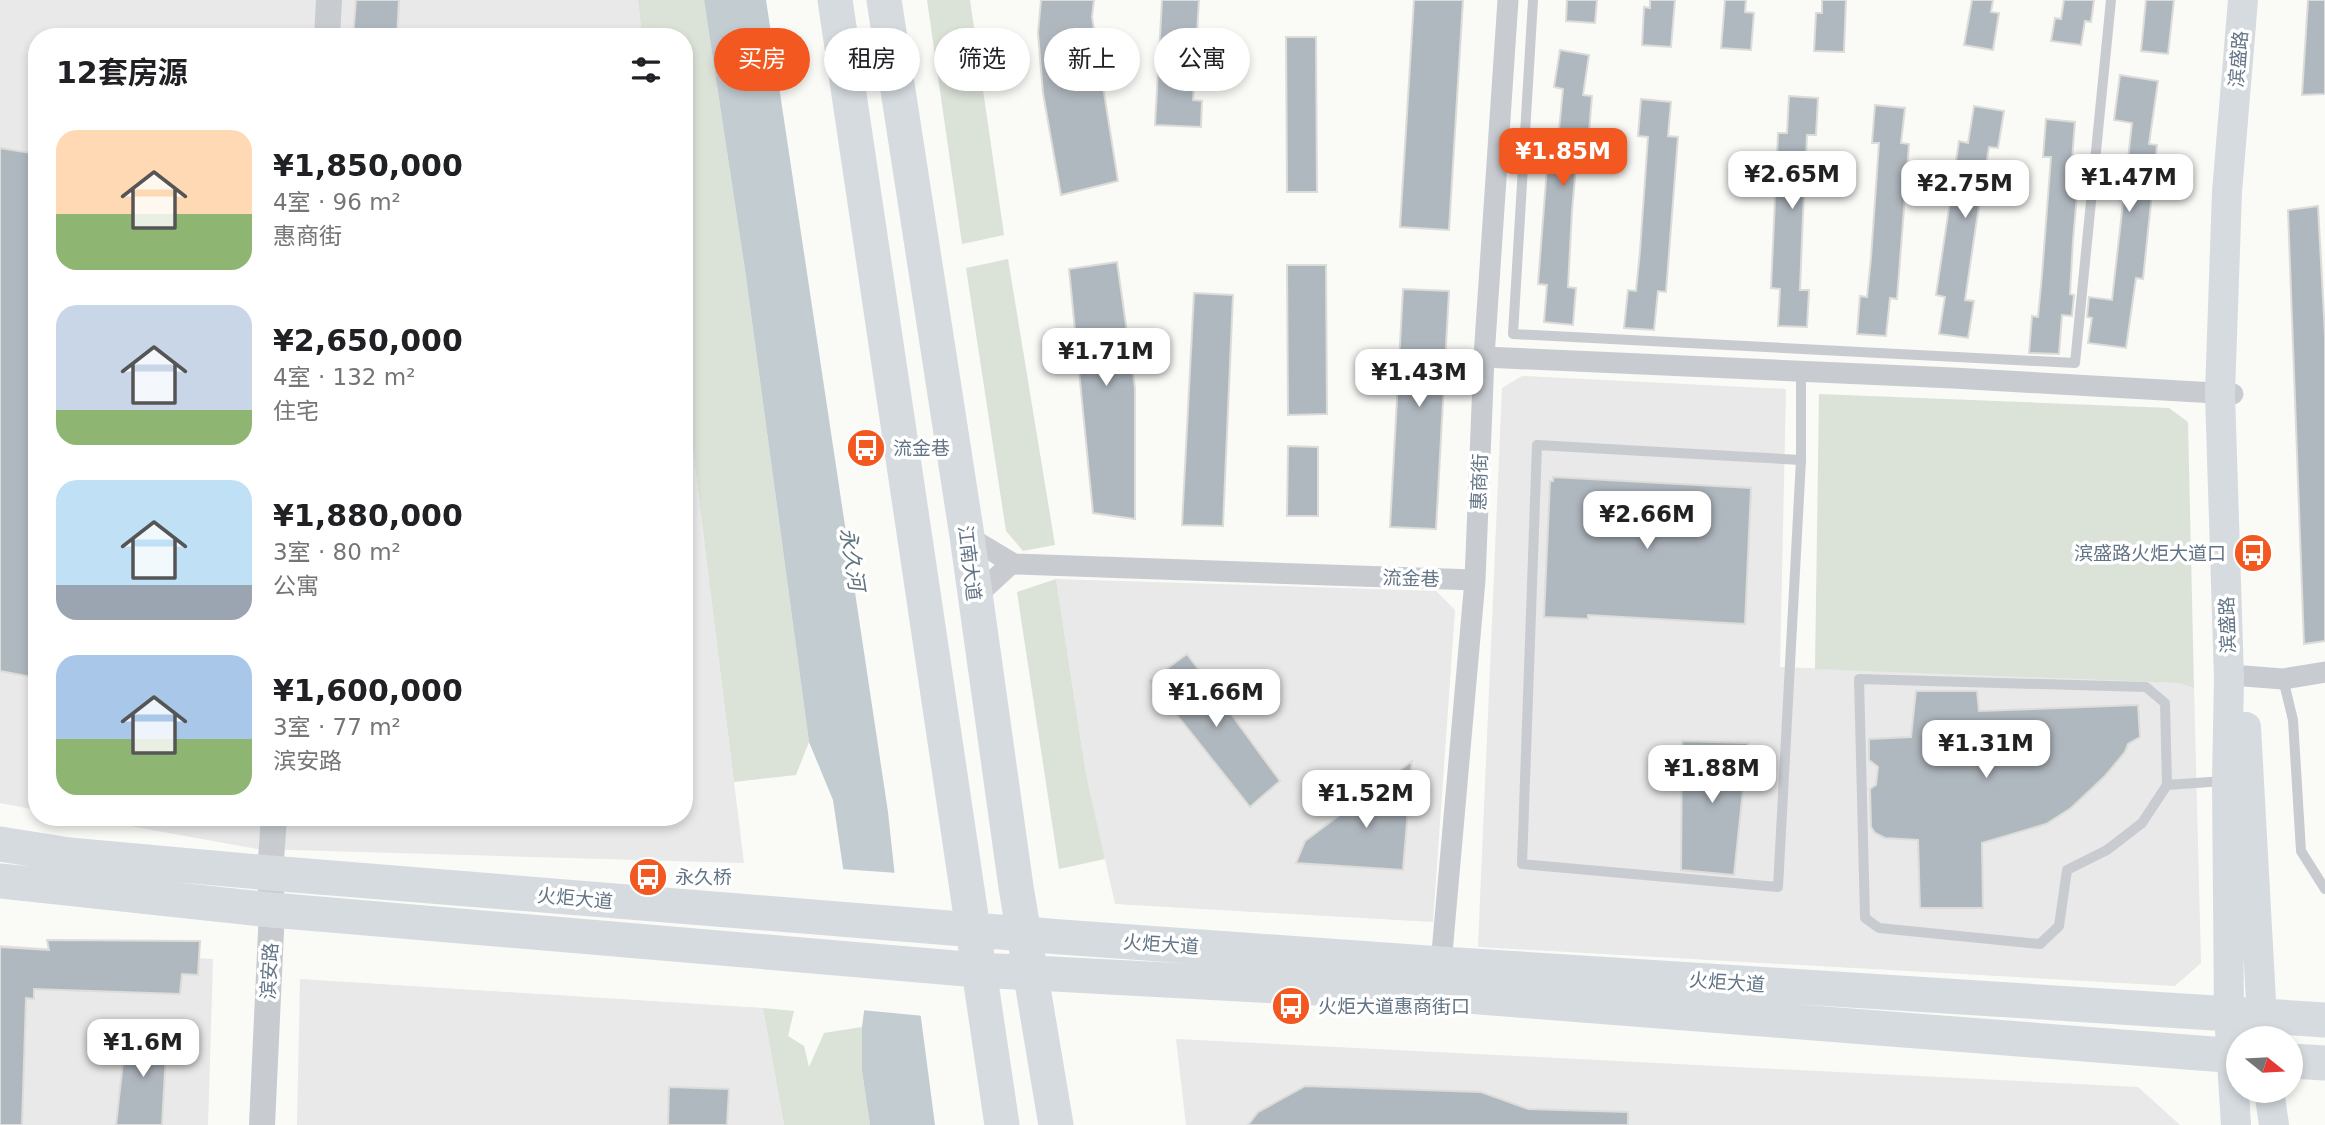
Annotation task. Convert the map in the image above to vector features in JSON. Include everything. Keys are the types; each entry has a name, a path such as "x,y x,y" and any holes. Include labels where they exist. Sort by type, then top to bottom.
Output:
{"main road":[{"path":"835,0 1002,1125"},
{"name":"江南大道","path":"884,0 967,536 1024,933 1056,1125"},
{"name":"滨盛路","path":"2243,0 2227,192 2227,781 2251,1023"},
{"name":"滨盛路","path":"2251,1023 2244,676 2227,393 2238,196 2255,0"},
{"name":"火炬大道","path":"0,844 69,855 821,918 2251,1023 2325,1020"},
{"name":"火炬大道","path":"0,881 272,910 978,970 1467,996 2226,1055"},
{"path":"2303,1062 2325,1063"},
{"name":"滨盛路","path":"2236,1103 2236,1125"},
{"path":"2271,1103 2274,1125"}],"street":[{"path":"328,28 330,0"},
{"name":"惠商街","path":"1441,964 1475,580 1484,357 1508,0"},
{"path":"1484,357 2227,393"},
{"path":"967,536 1011,564 974,598"},
{"name":"流金巷","path":"1011,564 1475,580"},
{"path":"2244,676 2283,679 2325,672"},
{"name":"滨安路","path":"262,1125 273,826"}],"lane":[{"path":"1533,0 1513,334 2075,363 2111,0"},
{"path":"1801,371 1801,460 1778,887 1522,864 1537,445 1801,460"},
{"path":"1859,678 2146,687 2165,703 2167,785 2142,823 2107,850 2067,870 2059,926 2040,944 1879,928 1865,918 1859,678"},
{"path":"2283,679 2293,720 2301,851 2325,889"},
{"path":"2167,785 2227,781"}],"shaded area":[{"path":"0,0 638,0 641,28 28,28 28,808 0,803"},
{"path":"638,0 704,0 714,66 714,91 718,91 745,270 809,742 796,775 734,782 693,451 693,28 641,28"},
{"path":"704,0 766,0 770,28 714,28 714,66"},
{"path":"927,0 970,0 974,28 934,28 934,49"},
{"path":"718,91 780,91 888,812 896,887 918,995 935,1125 870,1125 862,1071 862,1027 867,988 846,888 833,800 809,742"},
{"path":"940,91 983,91 1004,235 962,244"},
{"path":"1008,259 1055,545 1023,551 1006,531 966,268"},
{"path":"1522,376 1786,389 1780,667 2180,683 2194,688 2201,963 2175,986 1478,947 1502,388"},
{"path":"1819,394 2169,408 2188,422 2194,688 2179,683 1815,669"},
{"path":"693,451 744,863 257,849 130,826 693,826"},
{"path":"1056,579 1436,591 1455,610 1433,922 1115,904 1086,774"},
{"path":"1056,579 1086,774 1105,859 1059,869 1017,592"},
{"path":"0,945 213,959 208,1125 0,1125"},
{"path":"300,979 763,1008 784,1125 297,1125"},
{"path":"763,1008 794,1011 788,1036 804,1046 809,1067 824,1033 862,1027 862,1071 870,1125 784,1125"},
{"path":"1176,1039 2138,1087 2180,1125 1186,1125"}],"pier":[{"path":"840,869 898,873 924,1016 861,1010 863,988"}],"building":[{"path":"356,0 399,0 397,28 354,28"},
{"path":"1041,0 1094,0 1094,28 1044,28 1044,91 1104,91 1118,181 1061,195 1043,93 1038,33"},
{"path":"1162,0 1199,0 1197,28 1160,28"},
{"path":"1414,0 1463,0 1449,230 1400,227"},
{"path":"1567,0 1597,0 1595,23 1566,21"},
{"path":"1650,0 1675,0 1671,47 1642,45 1644,7 1650,8"},
{"path":"1725,0 1746,0 1745,12 1754,13 1751,50 1721,48"},
{"path":"1822,0 1846,0 1844,52 1814,51 1816,13 1822,13"},
{"path":"1972,0 1993,0 1991,12 1999,13 1993,50 1964,45"},
{"path":"2064,0 2094,0 2091,22 2085,21 2081,45 2051,41 2055,18 2061,19"},
{"path":"2146,0 2174,0 2168,54 2141,51"},
{"path":"2308,0 2325,0 2325,94 2302,95"},
{"path":"1286,37 1316,37 1317,192 1287,192"},
{"path":"1560,50 1589,55 1583,95 1592,96 1589,133 1579,132 1572,211 1568,287 1576,288 1573,325 1544,322 1547,285 1538,284 1550,129 1559,130 1563,89 1554,87"},
{"path":"2120,75 2158,81 2149,144 2157,145 2143,279 2136,278 2126,348 2088,343 2092,318 2087,317 2089,297 2112,300 2132,123 2114,120"},
{"path":"1157,91 1194,91 1193,100 1202,101 1201,127 1155,125"},
{"path":"1789,96 1818,98 1816,135 1807,135 1803,214 1800,290 1809,290 1807,327 1778,326 1780,289 1771,288 1778,133 1787,133"},
{"path":"1641,99 1671,102 1668,136 1678,137 1666,292 1658,291 1654,330 1624,328 1628,290 1636,291 1640,251 1648,137 1638,136"},
{"path":"1875,105 1905,108 1901,143 1909,144 1897,299 1890,298 1886,336 1857,334 1860,296 1867,297 1871,258 1879,143 1872,143"},
{"path":"1974,106 2004,111 1998,148 1989,147 1976,225 1965,300 1974,301 1968,338 1939,334 1945,297 1936,295 1959,141 1968,143"},
{"path":"2046,119 2075,122 2072,160 2080,161 2070,294 2074,295 2072,316 2062,315 2059,354 2029,353 2032,316 2038,317 2051,157 2043,157"},
{"path":"0,148 28,153 28,676 0,671"},
{"path":"2318,206 2325,336 2325,641 2304,644 2288,210"},
{"path":"1117,262 1135,388 1135,519 1093,513 1069,269"},
{"path":"1287,265 1326,265 1327,414 1288,415"},
{"path":"1403,289 1449,291 1436,529 1390,527"},
{"path":"1194,293 1233,295 1223,526 1182,525"},
{"path":"1288,446 1318,447 1318,516 1287,516"},
{"path":"1553,477 1751,488 1745,624 1588,615 1588,619 1544,617 1550,481 1553,481"},
{"path":"1187,654 1280,781 1250,807 1150,681"},
{"path":"1916,691 1977,691 1979,711 2138,705 2140,737 2128,744 2125,752 2105,776 2071,808 2046,824 1982,843 1983,908 1920,908 1918,840 1885,838 1875,833 1871,827 1870,789 1876,785 1878,767 1869,760 1869,739 1911,737"},
{"path":"1682,741 1748,743 1734,875 1681,870"},
{"path":"1412,761 1403,870 1296,863 1305,841"},
{"path":"47,940 200,941 198,975 182,974 180,994 34,989 34,999 26,998 22,1125 0,1125 0,947 49,950"},
{"path":"127,1027 167,1034 162,1125 116,1125"},
{"path":"1305,1086 1481,1092 1528,1109 1628,1112 1628,1125 1248,1125 1258,1112"},
{"path":"669,1087 729,1089 727,1125 668,1125"}],"place":[{"name":"流金巷","path":"866,448"},
{"name":"滨盛路火炬大道口","path":"2253,553"},
{"name":"永久桥","path":"648,877"},
{"name":"火炬大道惠商街口","path":"1291,1006"}],"water label":[{"name":"永久河","path":"852,559"}]}
